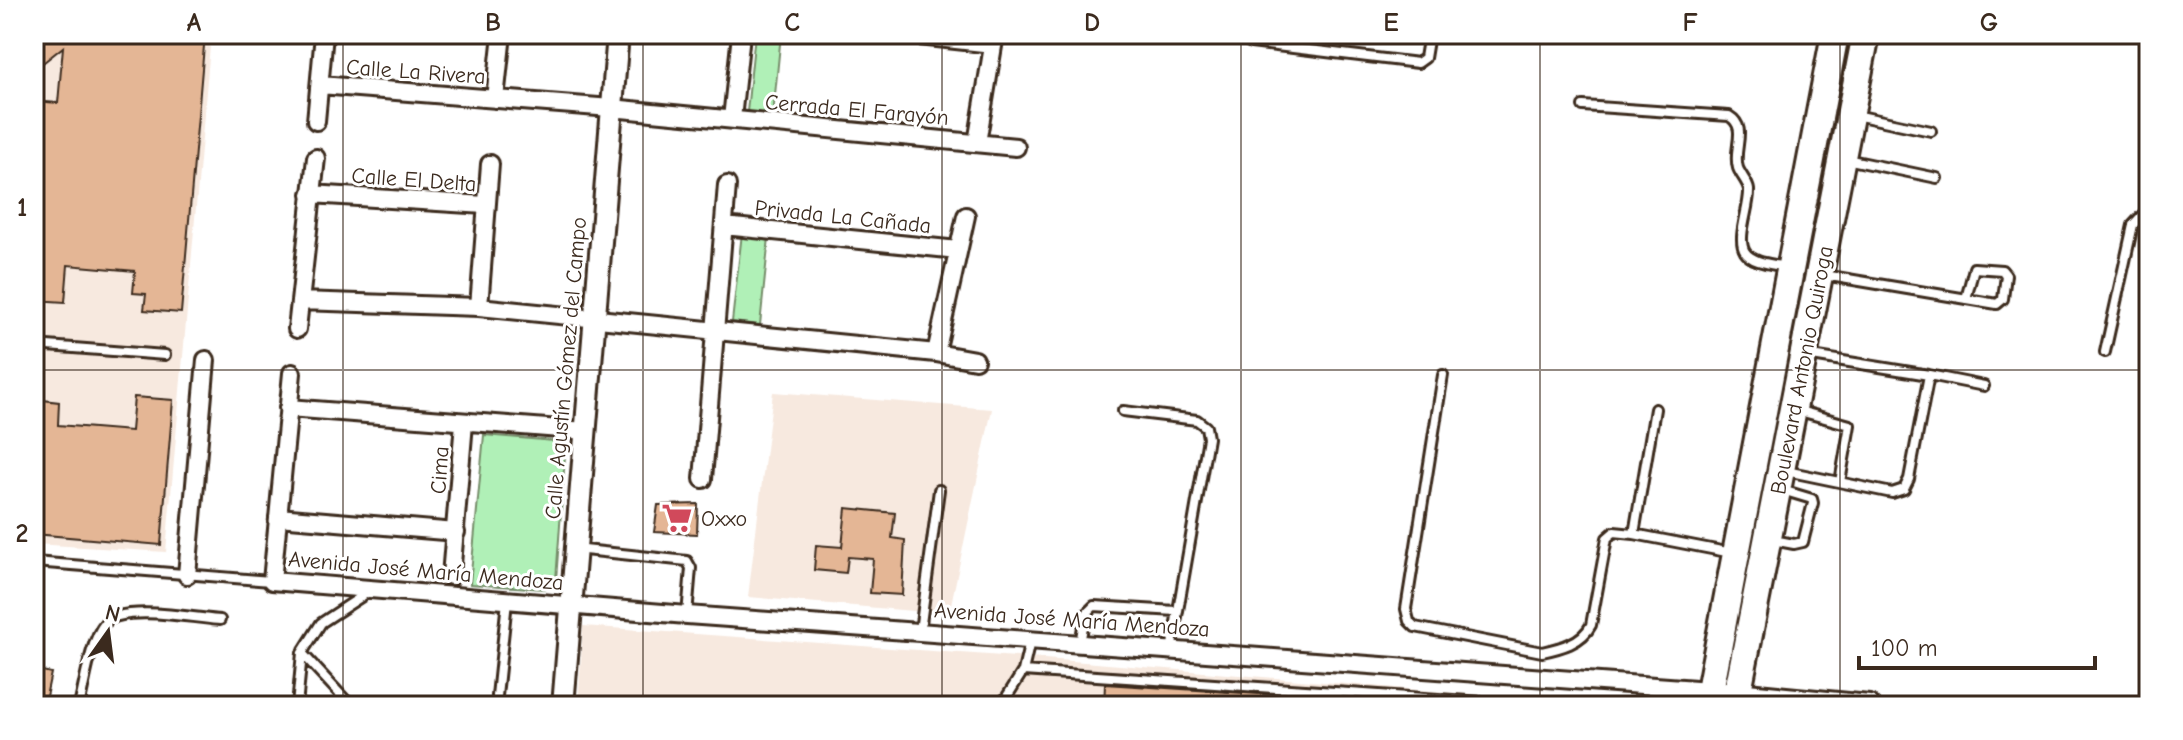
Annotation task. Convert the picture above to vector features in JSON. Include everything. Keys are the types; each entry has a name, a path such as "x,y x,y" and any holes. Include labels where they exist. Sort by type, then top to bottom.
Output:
{"main road":[{"name":"Boulevard Antonio Quiroga","path":"1709,698 1835,34"},
{"name":"Boulevard Antonio Quiroga","path":"1736,700 1866,34"}],"street":[{"name":"Calle La Rivera","path":"324,34 320,85 495,99 502,34"},
{"name":"Calle Agustín Gómez del Campo","path":"563,706 618,34"},
{"name":"Cerrada El Farayón","path":"732,119 741,34"},
{"name":"Cerrada El Farayón","path":"900,34 994,39 977,143"},
{"path":"316,121 320,85"},
{"name":"Cerrada El Farayón","path":"495,99 1016,147"},
{"path":"297,329 316,158"},
{"path":"485,205 490,164"},
{"name":"Privada La Cañada","path":"703,479 727,185"},
{"name":"Calle El Delta","path":"311,194 485,205 479,307"},
{"name":"Privada La Cañada","path":"936,353 966,216"},
{"name":"Privada La Cañada","path":"724,226 958,250"},
{"path":"300,301 479,307 936,353 975,360"},
{"path":"187,575 206,360"},
{"path":"272,581 292,373"},
{"name":"Cima","path":"288,408 464,423 451,576"},
{"path":"464,423 586,431"},
{"path":"278,517 456,532"},
{"name":"Avenida José María Mendoza","path":"272,581 1171,651 1709,698 1869,706"}],"lane":[{"path":"1247,34 1251,43 1418,63 1425,58 1429,34"},
{"path":"1583,106 1729,116 1737,121 1740,127 1738,169 1749,187 1742,243 1745,253 1753,259 1789,268"},
{"path":"1850,114 1931,131"},
{"path":"1842,158 1937,178"},
{"path":"2105,352 2133,225 2149,208"},
{"path":"1819,275 1966,299 1997,304 2003,299 2006,275 2002,270 1978,267 1971,273 1966,299"},
{"path":"34,345 165,355"},
{"path":"1804,354 1984,386"},
{"path":"1443,375 1406,609 1409,621 1415,627 1542,652 1561,648 1587,634 1607,538 1614,532 1736,554"},
{"path":"1779,480 1840,482 1892,493 1904,489 1909,479 1929,375"},
{"path":"1634,534 1655,409"},
{"path":"1793,409 1846,421 1850,425 1840,482"},
{"path":"1123,411 1197,420 1206,427 1208,438 1171,651"},
{"path":"1768,539 1794,544 1803,542 1813,503 1812,499 1779,480"},
{"path":"919,632 939,490"},
{"path":"574,549 687,561 691,568 687,615"},
{"path":"34,562 272,581"},
{"path":"297,706 302,653 321,623 372,590"},
{"path":"498,706 507,601"},
{"path":"1080,644 1085,615 1094,606 1176,611"},
{"path":"79,706 95,642 104,624 113,617 128,613 220,620"},
{"path":"1001,706 1023,671 1030,641"},
{"path":"302,653 351,706"},
{"path":"1023,671 1542,706"}],"shaded area":[{"path":"34,34 211,34 166,552 34,544"},
{"path":"773,392 992,409 949,614 748,597"},
{"path":"583,626 1072,661 1610,706 578,706"}],"green space":[{"path":"755,34 781,34 773,115 747,112"},
{"path":"742,233 769,237 760,325 732,322"},
{"path":"484,435 566,442 556,580 545,589 470,584"}],"building":[{"path":"34,34 205,34 181,313 144,310 146,294 133,293 135,271 68,265 65,302 34,300 34,101 58,103 63,47 34,70"},
{"path":"134,397 173,400 161,545 34,534 34,399 59,402 58,425 131,431"},
{"name":"Oxxo","path":"698,504 697,534 654,532 658,505"},
{"path":"846,508 895,513 892,538 905,540 902,595 870,593 873,559 848,557 846,573 814,570 816,545 842,547"},
{"path":"34,669 51,673 44,706 34,706"},
{"path":"1105,684 1368,701 1368,706 1104,706"}],"place":[{"name":"Oxxo","path":"677,518"}]}
